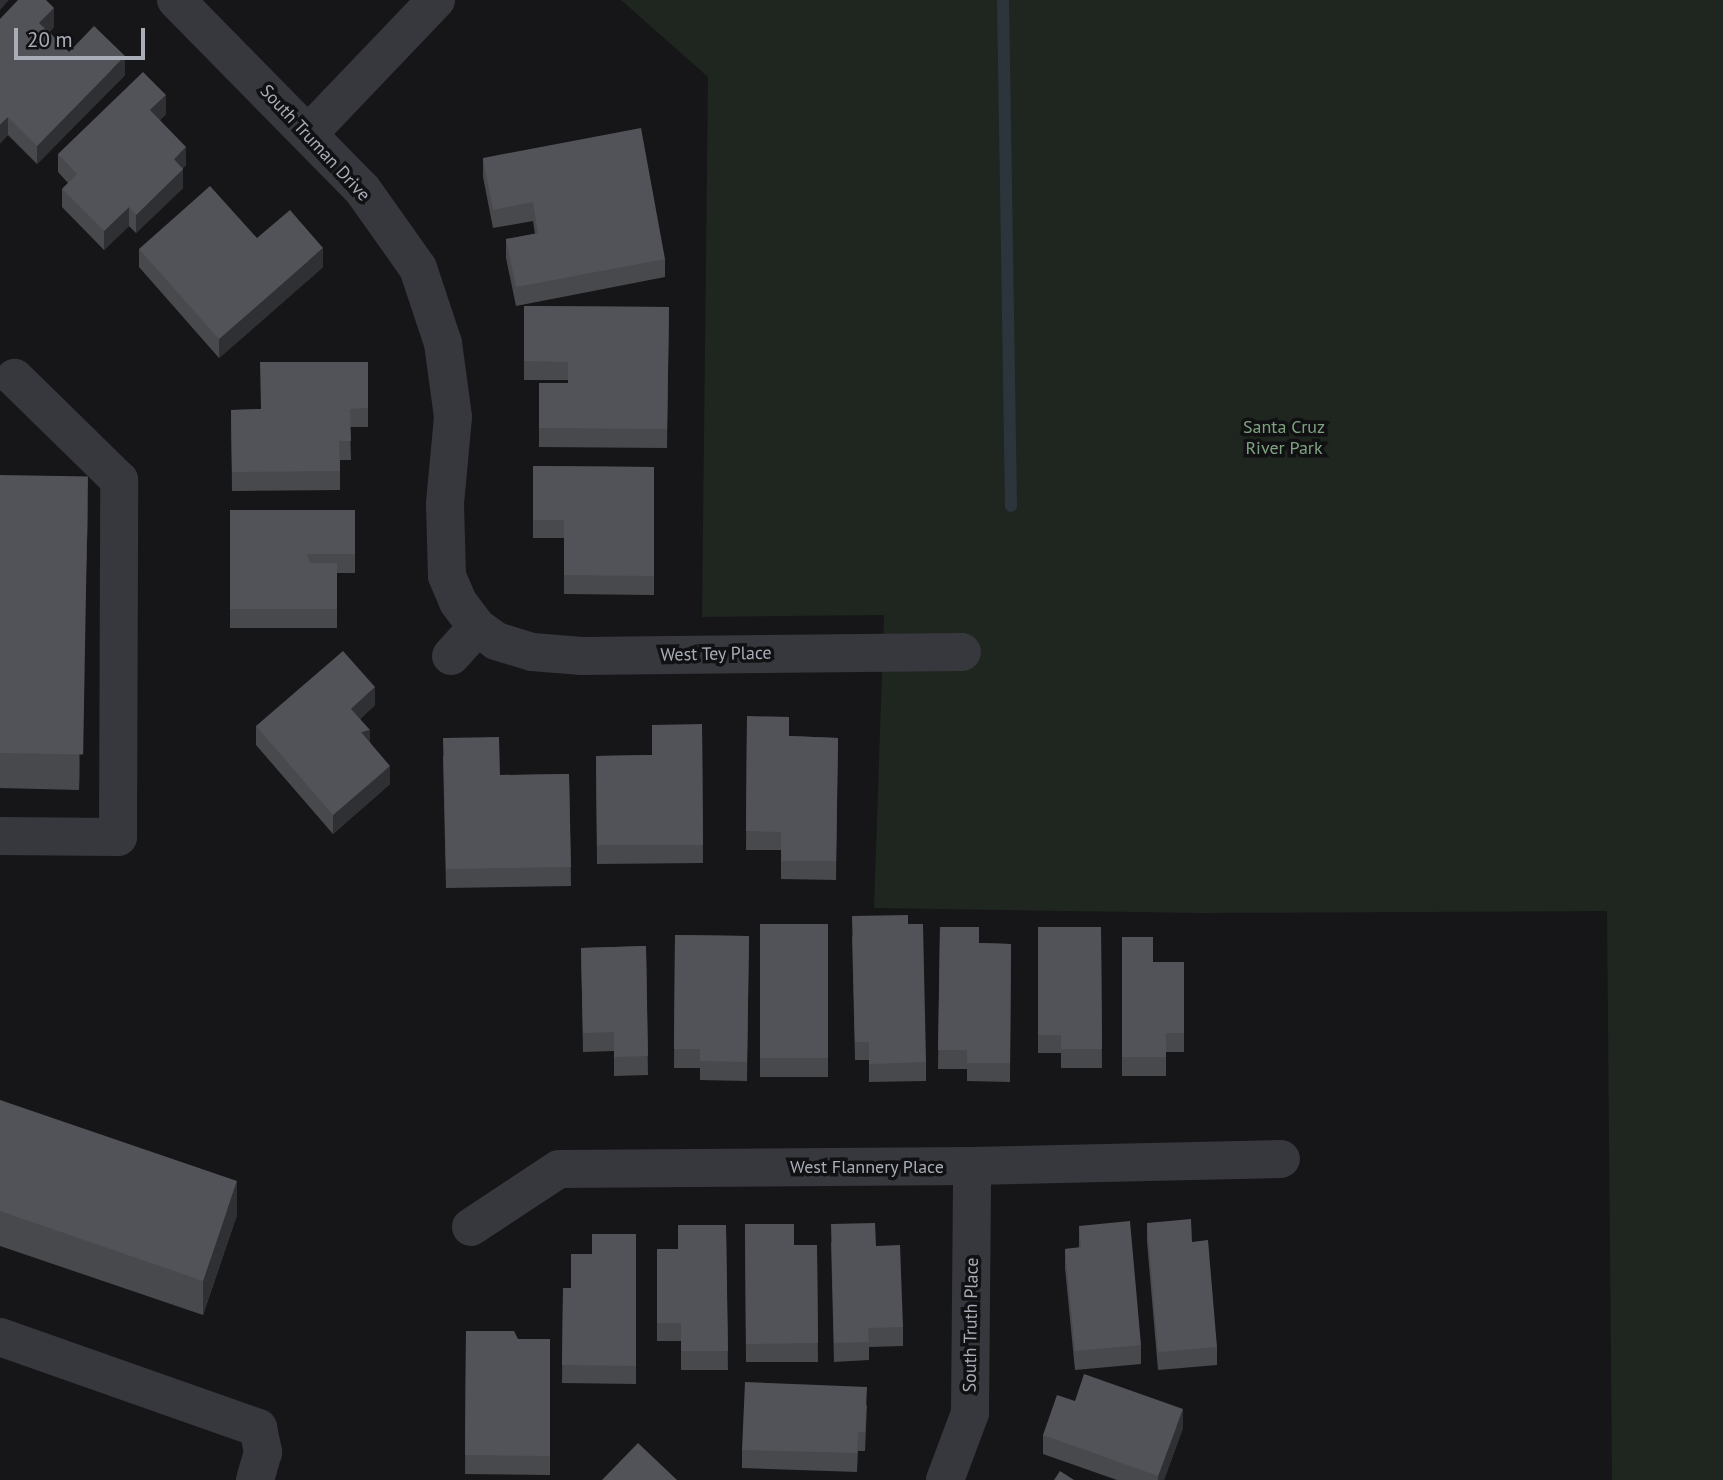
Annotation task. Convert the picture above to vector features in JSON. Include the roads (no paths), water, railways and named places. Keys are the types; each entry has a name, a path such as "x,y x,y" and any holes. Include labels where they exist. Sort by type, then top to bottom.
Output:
{"street":[{"name":"South Truman Drive","path":"176,0 309,132 362,189 418,268 443,343 453,417 445,504 447,576 458,602 477,626"},
{"path":"309,132 436,0"},
{"path":"0,836 118,837 119,480 15,378"},
{"path":"451,656 477,626"},
{"name":"West Tey Place","path":"477,626 496,641 532,652 582,656 962,652"},
{"name":"West Flannery Place","path":"471,1227 559,1169 972,1166 1281,1159"},
{"name":"South Truth Place","path":"945,1480 970,1413 972,1166"},
{"path":"0,1338 258,1428 263,1452 255,1480"}],"waterway":[{"path":"1003,0 1011,506"}],"park label":[{"name":"Santa Cruz River Park","path":"1284,438"}]}
